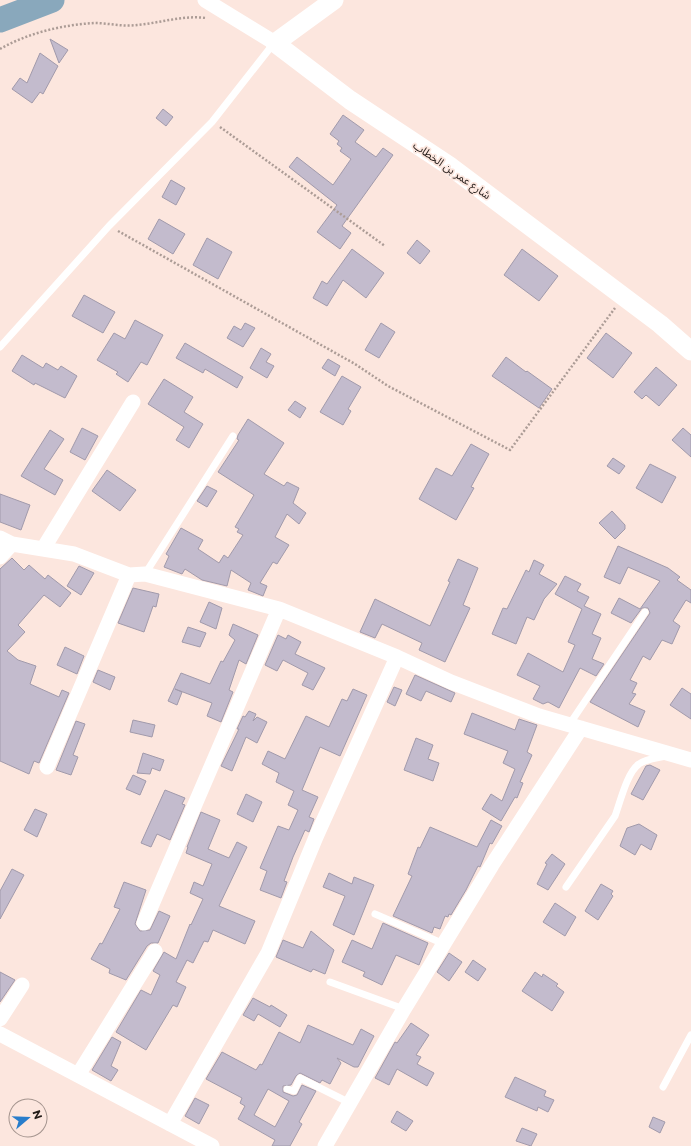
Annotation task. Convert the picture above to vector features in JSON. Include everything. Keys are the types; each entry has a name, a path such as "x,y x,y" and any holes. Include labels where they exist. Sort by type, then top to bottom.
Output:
{"street":[{"name":"شارع عمر بن الخطاب","path":"205,0 274,43 350,100 451,168 660,324 691,351"},
{"path":"274,43 334,0"},
{"path":"43,549 132,402"},
{"path":"0,557 6,541 74,554 129,575 145,574 279,609 397,657 451,682 538,716 691,760"},
{"path":"47,767 129,575"},
{"path":"144,923 279,609"},
{"path":"170,1124 268,953 316,837 397,657"},
{"path":"325,1146 404,1009 575,726"},
{"path":"78,1075 155,951"},
{"path":"0,1019 22,985"},
{"path":"0,1034 212,1146"}],"lane":[{"path":"0,347 109,226 212,122 274,43"},
{"path":"145,574 233,436"},
{"path":"575,726 645,612"},
{"path":"566,887 615,816 621,794 637,765 646,760 674,755"},
{"path":"375,914 444,944"},
{"path":"330,982 404,1009"},
{"path":"663,1087 691,1035"},
{"path":"287,1089 294,1091 300,1078 350,1103"}],"path":[{"path":"0,49 33,34 67,26 95,23 135,25 192,16 208,18"},
{"path":"212,122 385,246"},
{"path":"109,226 355,364 388,386 510,450 623,297"}],"building":[{"path":"50,39 68,50 59,63"},
{"path":"40,53 58,66 43,94 40,92 32,103 12,89 20,78 27,83"},
{"path":"163,109 173,117 166,126 156,118"},
{"path":"343,115 364,130 355,142 376,157 383,148 393,155 342,226 351,233 340,249 317,232 337,205 289,167 297,157 333,185 351,159 340,151 342,148 337,144 339,141 330,134"},
{"path":"171,180 185,188 176,205 162,197"},
{"path":"159,219 185,234 173,254 148,239"},
{"path":"207,238 232,252 218,279 193,265"},
{"path":"417,240 430,251 420,264 407,253"},
{"path":"352,249 384,273 366,298 343,280 327,306 313,298 322,281 327,284"},
{"path":"522,249 558,276 539,301 504,275"},
{"path":"84,295 115,312 103,333 72,316"},
{"path":"135,320 163,335 147,365 141,362 128,382 116,374 118,372 97,360 114,333 125,339"},
{"path":"245,323 255,328 243,347 227,338 234,326 241,330"},
{"path":"381,323 395,332 379,358 365,350"},
{"path":"606,333 632,353 613,378 587,358"},
{"path":"185,343 243,377 237,388 205,369 203,373 176,358"},
{"path":"261,348 271,354 266,362 274,366 267,378 250,368"},
{"path":"22,355 43,368 46,363 58,370 61,366 77,376 65,398 35,383 34,385 12,371"},
{"path":"506,357 552,389 539,408 492,376"},
{"path":"328,359 340,366 335,376 322,368"},
{"path":"656,367 677,385 659,406 646,395 642,399 634,392"},
{"path":"342,376 361,387 348,409 351,411 343,425 320,412"},
{"path":"164,379 193,397 184,412 203,424 189,448 176,440 184,427 148,404"},
{"path":"295,401 306,408 300,418 288,410"},
{"path":"248,419 284,443 264,474 284,486 287,482 299,488 293,503 306,513 299,524 287,514 275,537 289,545 277,564 273,562 260,583 267,586 263,596 248,590 251,583 231,570 227,586 202,580 185,569 182,574 164,567 169,556 166,554 181,528 203,540 198,549 219,563 224,555 228,558 243,535 237,532 239,529 235,527 254,495 218,472 239,440 237,439 238,435"},
{"path":"82,428 98,436 85,460 70,452"},
{"path":"683,428 691,435 691,457 672,440"},
{"path":"50,430 64,439 44,469 63,480 55,495 21,476"},
{"path":"471,444 489,454 471,487 474,488 456,520 419,499 436,468 452,476"},
{"path":"613,458 625,466 619,474 607,466"},
{"path":"650,464 676,477 662,503 636,488"},
{"path":"107,470 136,490 120,511 92,491"},
{"path":"207,486 217,491 207,507 197,501"},
{"path":"0,494 30,505 21,530 0,522"},
{"path":"612,511 625,525 625,529 615,539 599,523"},
{"path":"618,546 668,568 680,577 677,580 691,590 691,603 686,600 673,621 680,626 672,644 662,640 650,660 643,656 630,680 637,683 632,693 636,694 629,704 645,711 638,727 590,702 650,613 648,608 642,608 631,623 611,613 619,598 640,609 660,581 628,567 620,584 604,577"},
{"path":"12,558 24,570 29,565 45,579 48,575 71,593 60,607 44,595 18,625 25,632 7,651 18,660 36,666 30,684 59,697 62,690 69,693 39,763 34,761 29,774 0,761 0,569"},
{"path":"458,559 478,568 463,605 470,608 445,662 419,650 422,643 382,624 375,638 360,632 375,599 430,626 450,582 448,581"},
{"path":"534,560 544,565 539,574 557,584 544,599 534,620 527,617 516,644 492,634 503,608 507,609 526,570 529,572"},
{"path":"79,566 94,573 81,595 67,586"},
{"path":"565,576 581,584 577,591 589,597 584,606 601,614 592,634 601,638 592,659 604,664 596,676 580,668 559,708 548,702 543,704 533,699 540,686 517,675 528,653 563,672 575,645 568,642 582,609 555,594"},
{"path":"133,588 159,594 156,607 153,606 144,632 118,623"},
{"path":"209,602 222,608 216,629 200,622"},
{"path":"233,624 258,635 246,664 239,660 229,690 233,692 221,722 207,716 212,703 175,689 182,692 177,705 168,701 181,673 210,684 221,661 223,662 235,640 229,635"},
{"path":"188,627 206,633 200,647 182,642"},
{"path":"278,635 286,639 288,635 301,642 295,654 325,668 313,690 302,685 308,673 283,660 277,671 265,665"},
{"path":"65,647 84,656 77,674 57,665"},
{"path":"98,670 115,677 110,690 93,682"},
{"path":"415,675 455,693 451,702 426,691 421,701 406,694"},
{"path":"394,687 402,690 395,706 387,702"},
{"path":"682,688 691,694 691,719 670,705"},
{"path":"353,689 367,695 340,756 320,747 302,790 318,797 309,817 314,819 309,832 305,830 293,857 284,881 287,882 281,898 260,890 267,871 260,868 278,826 289,830 298,810 288,805 294,791 276,782 279,773 262,764 268,751 285,759 306,716 329,727 342,699 347,701"},
{"path":"249,711 256,714 253,721 257,717 267,722 257,743 246,737 232,771 221,766 239,729 237,729 243,716 245,717"},
{"path":"472,713 515,730 519,719 537,725 527,752 532,755 520,782 523,783 517,798 515,797 501,821 482,809 491,794 502,801 515,769 503,763 508,751 464,734"},
{"path":"133,720 155,725 152,737 130,732"},
{"path":"76,721 85,724 73,755 78,757 71,775 56,770"},
{"path":"416,738 433,745 428,759 439,763 433,781 404,770"},
{"path":"143,753 164,760 160,771 152,768 150,774 137,773"},
{"path":"650,765 660,770 643,800 631,794 646,766"},
{"path":"133,775 146,781 140,795 126,789"},
{"path":"165,790 185,798 182,804 185,805 170,840 157,834 151,847 141,843"},
{"path":"246,794 262,802 253,822 237,814"},
{"path":"35,809 47,814 37,837 24,830"},
{"path":"201,812 220,820 208,849 229,858 237,842 247,847 219,906 255,921 245,944 213,930 208,942 204,941 193,963 187,960 176,982 186,987 177,1007 173,1005 146,1050 116,1032 141,990 151,995 160,975 153,971 164,952 176,959 190,924 191,925 203,899 190,893 194,882 203,886 212,864 186,853"},
{"path":"491,820 502,826 492,844 490,843 480,867 478,866 451,915 449,914 448,917 445,916 440,929 434,927 432,933 393,916 412,876 408,874 418,847 420,848 430,827 477,847"},
{"path":"639,824 657,835 651,850 641,844 635,855 620,846 627,828"},
{"path":"552,854 565,864 548,890 537,884 547,864 545,863"},
{"path":"12,869 24,875 0,919 0,891"},
{"path":"329,873 352,884 354,877 374,885 354,935 333,925 345,896 323,887"},
{"path":"124,882 146,890 135,924 140,931 150,930 159,911 170,916 158,943 151,943 147,946 126,980 109,973 110,969 91,959 100,943 102,944 120,909 114,907"},
{"path":"601,884 613,891 611,894 613,896 598,920 585,911"},
{"path":"555,903 576,917 565,936 543,922"},
{"path":"383,923 428,943 419,965 396,955 382,985 363,976 365,972 342,962 352,940 372,949"},
{"path":"311,931 334,950 325,974 313,969 311,972 276,957 283,940 303,948"},
{"path":"449,953 462,962 449,981 437,972"},
{"path":"473,960 486,969 478,981 465,972"},
{"path":"0,972 15,980 0,1002"},
{"path":"535,972 542,977 543,974 558,984 556,986 564,992 552,1011 522,991"},
{"path":"253,998 270,1007 271,1005 287,1015 280,1027 258,1014 254,1021 243,1015"},
{"path":"411,1023 429,1035 416,1055 421,1057 417,1064 434,1073 427,1086 397,1069 389,1085 375,1078 395,1042 397,1043"},
{"path":"308,1025 353,1045 361,1029 374,1036 358,1067 354,1067 337,1058 341,1063 330,1084 322,1080 320,1083 300,1073 296,1076 291,1085 283,1086 283,1092 293,1096 297,1095 302,1085 316,1091 299,1122 302,1124 290,1146 272,1146 275,1140 238,1119 245,1106 240,1103 242,1098 206,1079 222,1052 256,1070 260,1064 262,1065 279,1032 300,1043","holes":["268,1089 289,1101 275,1127 254,1115"]},
{"path":"112,1037 121,1042 111,1066 118,1070 111,1081 92,1070"},
{"path":"515,1077 546,1091 544,1096 554,1100 548,1112 538,1107 537,1111 505,1097"},
{"path":"195,1098 209,1105 199,1124 185,1116"},
{"path":"397,1111 413,1121 406,1131 391,1122"},
{"path":"653,1117 665,1122 660,1133 649,1127"},
{"path":"522,1128 537,1134 531,1146 516,1141"}],"waterway":[{"path":"0,20 52,0"}]}
